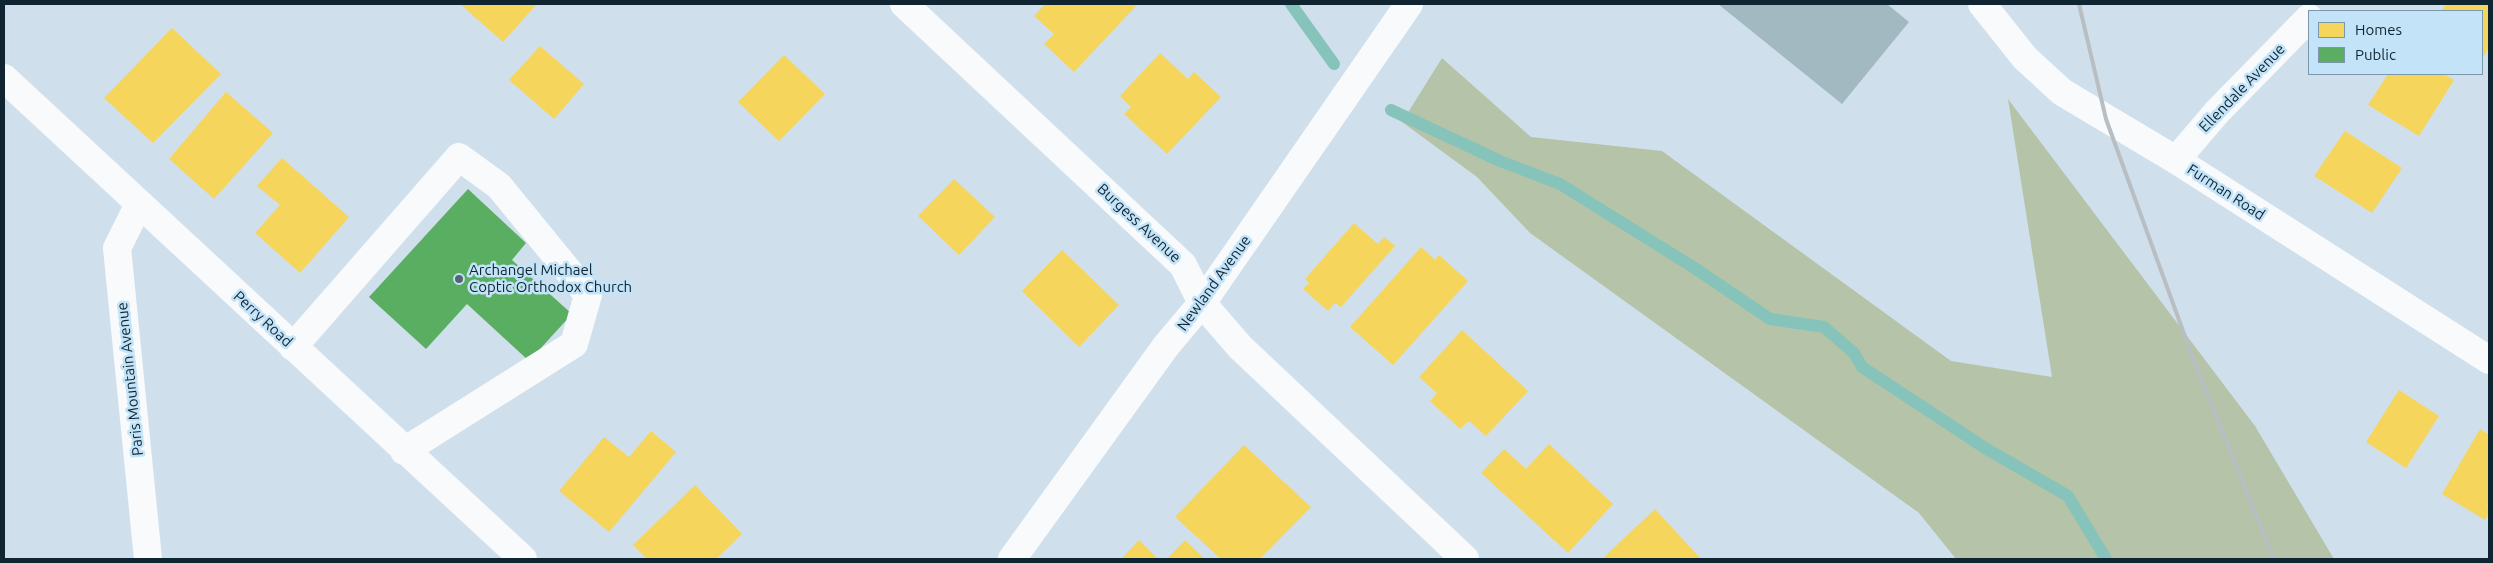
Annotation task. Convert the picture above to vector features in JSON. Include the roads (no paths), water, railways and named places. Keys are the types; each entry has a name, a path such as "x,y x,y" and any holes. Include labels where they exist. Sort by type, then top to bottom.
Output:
{"street":[{"name":"Burgess Avenue","path":"904,4 1183,265 1202,303 1240,347 1466,559"},
{"name":"Newland Avenue","path":"1012,559 1166,346 1202,303 1409,4"},
{"name":"Furman Road","path":"1982,4 2025,58 2062,92 2176,160 2489,360"},
{"name":"Ellendale Avenue","path":"2176,160 2217,112 2308,19"},
{"name":"Perry Road","path":"4,78 404,451 523,559"},
{"path":"293,347 459,158 500,186 588,295 574,344 404,451"},
{"name":"Paris Mountain Avenue","path":"139,204 117,248 148,559"}],"waterway":[{"path":"1291,4 1334,64"},
{"path":"1391,110 1500,161 1560,184 1693,267 1770,319 1824,327 1854,353 1862,367 1985,448 2068,496 2106,559"}],"railway":[{"path":"2079,4 2106,119 2195,364 2274,559"}],"place":[{"name":"Archangel Michael Coptic Orthodox Church","path":"459,279"}]}
